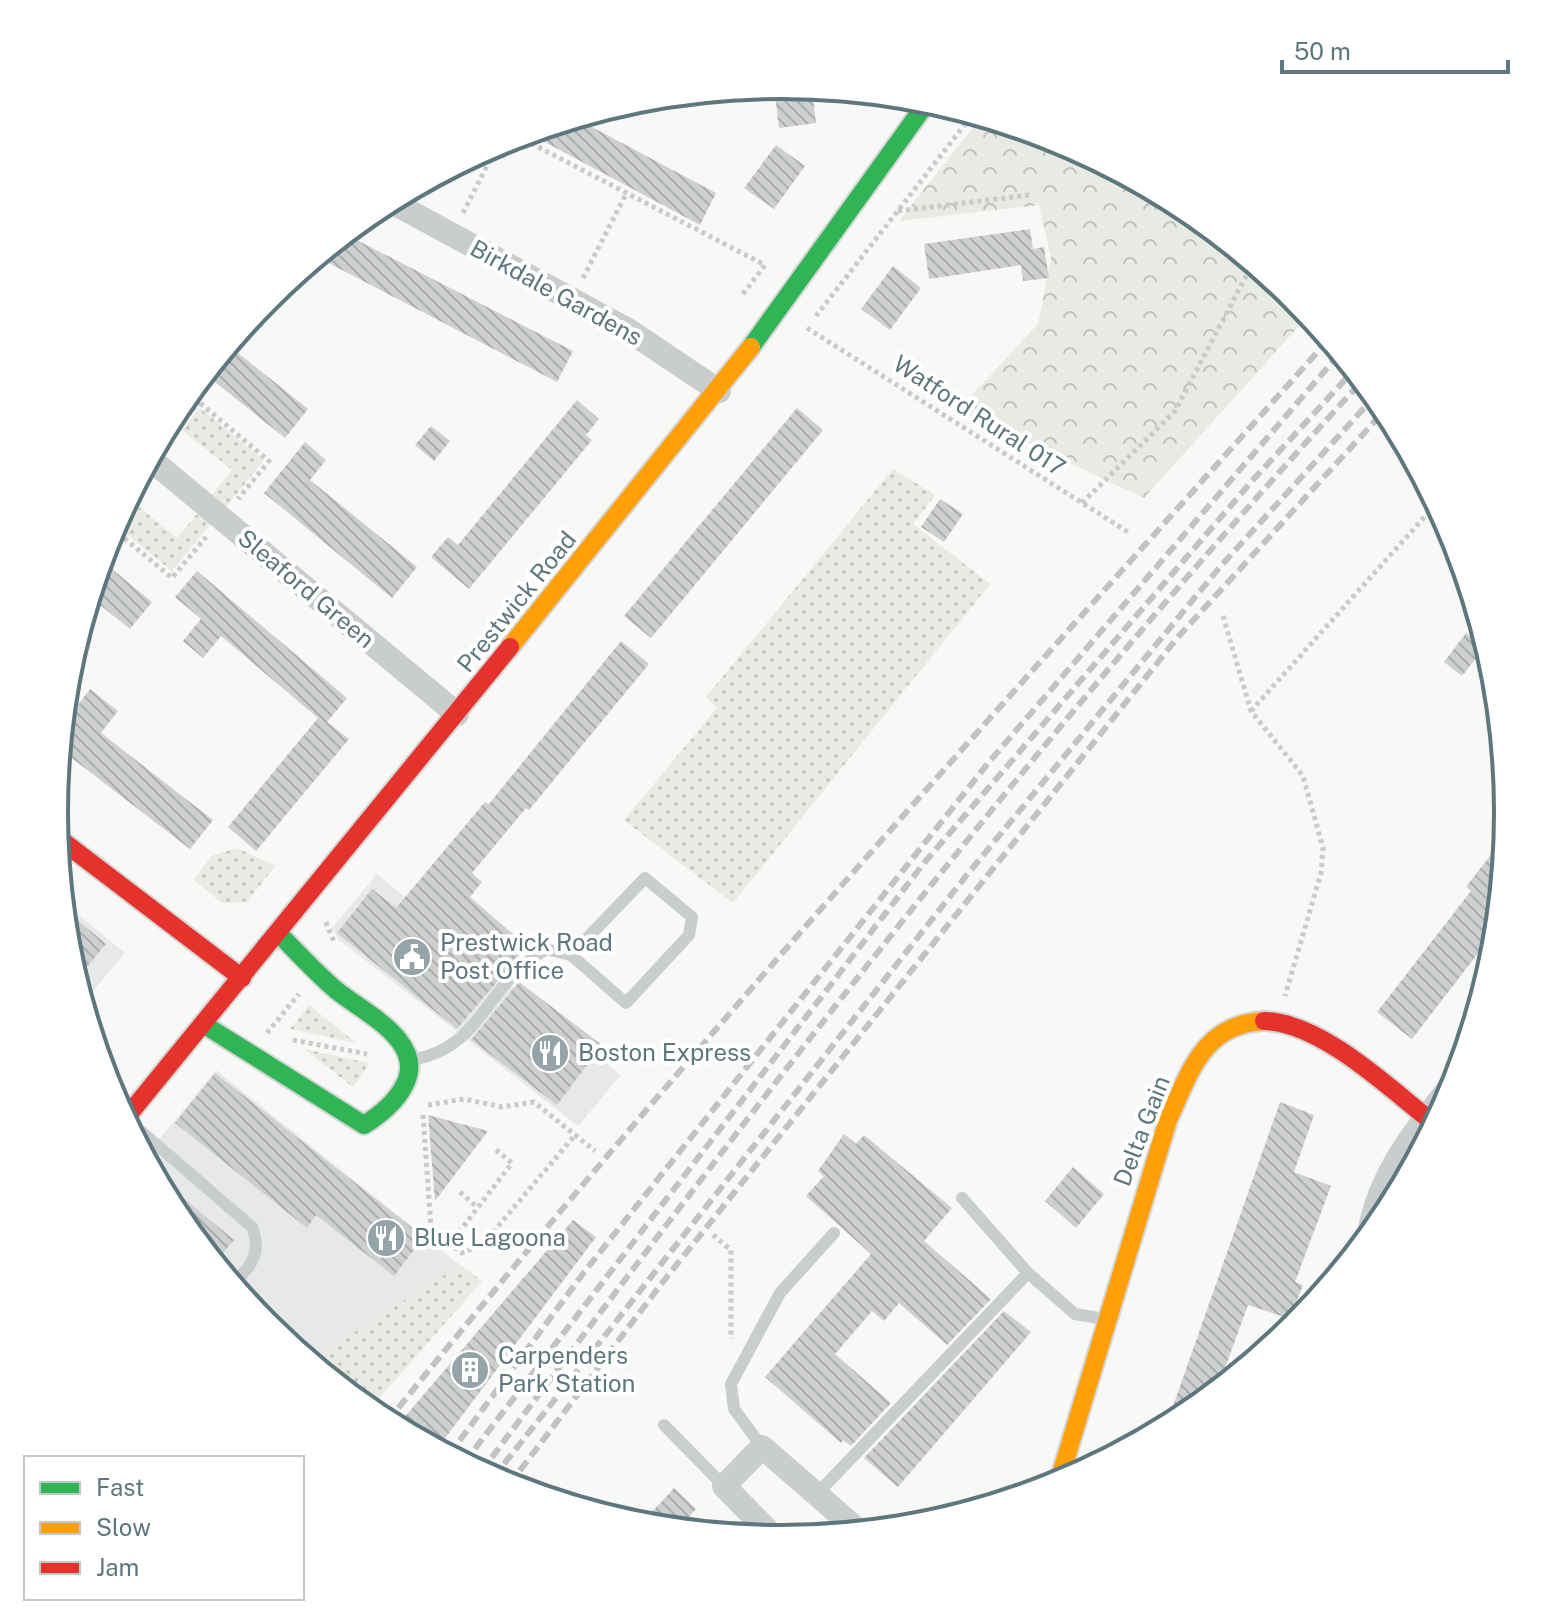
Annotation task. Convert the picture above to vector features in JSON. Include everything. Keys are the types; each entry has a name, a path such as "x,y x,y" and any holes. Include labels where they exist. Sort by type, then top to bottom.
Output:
{"street":[{"name":"Prestwick Road","path":"133,1108 719,391 919,113"},
{"name":"Birkdale Gardens","path":"403,208 628,330 719,391"},
{"name":"Sleaford Green","path":"158,466 457,714"},
{"path":"69,847 242,978"},
{"path":"203,1024 247,1058 312,1093 348,1119 364,1125 381,1115 403,1089 411,1074 412,1060 401,1040 334,987 278,933"},
{"name":"Delta Gain","path":"1063,1467 1105,1319 1168,1120 1194,1065 1209,1043 1229,1027 1259,1019 1278,1020"},
{"path":"1278,1020 1306,1031 1425,1116"},
{"path":"1383,1193 1390,1173 1421,1124"},
{"path":"761,1524 724,1486 762,1447 848,1521"}],"lane":[{"path":"412,1060 435,1056 459,1043 514,973 546,949 571,955 626,1003 689,935 692,917 645,878 571,955"},
{"path":"148,1137 252,1227 258,1246 256,1256 239,1275"},
{"path":"962,1198 1028,1273 1075,1314 1105,1319"},
{"path":"762,1447 734,1409 731,1384 780,1293 834,1233"},
{"path":"817,1494 1028,1273"},
{"path":"664,1425 724,1486"}],"path":[{"path":"820,311 966,123"},
{"path":"532,144 765,265 743,294"},
{"path":"452,234 489,162"},
{"path":"572,300 626,194"},
{"path":"897,211 1030,195"},
{"path":"1082,503 1175,411 1248,273"},
{"name":"Watford Rural 017","path":"807,328 1131,534"},
{"path":"191,412 199,402"},
{"path":"1251,711 1428,513"},
{"path":"1223,616 1251,711 1303,776 1323,848 1321,873 1278,1020"},
{"path":"325,917 337,948"},
{"path":"262,1040 309,982"},
{"path":"293,1040 379,1056"},
{"path":"431,1227 422,1133 423,1106 432,1092"},
{"path":"423,1106 464,1099 502,1107 534,1102 595,1151"},
{"path":"496,1150 512,1163 450,1244 462,1253 483,1244 576,1134"},
{"path":"460,1192 478,1207"},
{"path":"713,1235 731,1250 731,1384"}],"shaded area":[{"path":"377,874 621,1075 578,1126 338,939 332,928"},
{"path":"75,912 125,953 91,993"},
{"path":"216,1070 460,1265 319,1355 277,1316 215,1246 188,1208 153,1147"}],"green space":[{"path":"974,126 1054,153 1138,195 1215,246 1300,324 1144,498 958,410 1038,324 1051,257 1039,205 899,221"},
{"path":"200,408 264,460 226,507 211,496 232,470 182,430"},
{"path":"893,469 935,495 913,524 990,584 733,903 624,820 717,708 706,697"},
{"path":"138,506 177,538 198,513 211,524 172,571 125,533"},
{"path":"237,848 275,866 247,902 222,903 194,880 211,856"},
{"path":"309,1005 356,1043 290,1029"},
{"path":"304,1049 370,1063 353,1087"},
{"path":"460,1265 482,1281 378,1400 319,1355"}],"building":[{"path":"776,99 813,100 816,123 779,128"},
{"path":"589,125 716,193 700,225 542,141"},
{"path":"776,145 805,166 774,209 744,188"},
{"path":"1030,229 1033,249 1044,247 1049,278 1023,281 1021,265 929,279 924,244"},
{"path":"356,240 573,351 557,382 327,262"},
{"path":"893,266 921,288 890,330 861,309"},
{"path":"237,352 308,409 285,438 213,381"},
{"path":"577,400 599,419 586,435 592,440 469,589 431,557 448,537 458,545"},
{"path":"797,408 823,430 651,638 624,616"},
{"path":"431,426 450,441 434,461 415,445"},
{"path":"305,442 326,460 310,480 417,567 392,598 264,493"},
{"path":"940,499 963,514 944,542 921,527"},
{"path":"111,568 152,602 130,629 99,604"},
{"path":"197,571 347,698 327,722 349,739 256,851 228,827 318,718 221,636 203,658 183,641 201,619 175,597"},
{"path":"1466,633 1472,638 1477,658 1462,676 1444,662"},
{"path":"621,641 649,664 529,810 526,808 472,873 482,882 470,897 527,946 457,1029 337,933 372,889 396,908 485,802 489,804"},
{"path":"90,689 118,711 101,733 213,820 190,849 71,757 76,708"},
{"path":"1492,853 1480,951 1412,1039 1377,1012 1471,891 1466,887"},
{"path":"76,919 106,944 86,968"},
{"path":"519,982 602,1045 557,1105 471,1040"},
{"path":"215,1073 424,1237 394,1276 316,1215 307,1228 175,1123"},
{"path":"1280,1102 1314,1115 1294,1172 1331,1186 1295,1282 1303,1285 1295,1305 1284,1317 1248,1305 1224,1370 1172,1408"},
{"path":"428,1115 488,1131 435,1201"},
{"path":"844,1134 856,1144 864,1135 952,1208 924,1241 991,1299 947,1345 899,1303 884,1321 872,1311 835,1354 891,1403 851,1446 843,1440 841,1443 765,1377 871,1254 806,1196 824,1176 818,1171"},
{"path":"1073,1167 1104,1194 1076,1228 1045,1201"},
{"path":"181,1196 234,1240 222,1254"},
{"name":"Carpenders Park Station","path":"573,1220 596,1237 444,1440 405,1417"},
{"path":"1004,1311 1031,1332 898,1487 864,1458"},
{"path":"674,1488 696,1509 687,1519 651,1513"}],"railway":[{"path":"396,1412 733,1010 1321,347"},
{"path":"456,1446 585,1271 989,762 1333,361"},
{"path":"471,1454 924,863 1252,481 1347,378"},
{"path":"489,1462 799,1052 908,914 1131,643 1355,389"},
{"path":"501,1468 966,876 1219,568 1366,405"},
{"path":"517,1474 662,1283 1178,637 1376,420"}],"traffic: fast":[{"path":"751,347 919,113"},
{"path":"203,1024 364,1125 396,1098 409,1070 400,1042 390,1030 328,983 278,933"}],"traffic: slow":[{"path":"510,647 751,347"},
{"path":"1063,1467 1176,1102 1192,1068 1213,1041 1243,1024 1264,1021"}],"traffic: jam":[{"path":"133,1109 510,647"},
{"path":"69,847 242,978"},
{"path":"1264,1021 1285,1024 1329,1043 1371,1072 1425,1116"}],"place":[{"name":"Prestwick Road Post Office","path":"412,957"},
{"name":"Boston Express","path":"550,1053"},
{"name":"Blue Lagoona","path":"386,1238"},
{"name":"Carpenders Park Station","path":"470,1370"}]}
